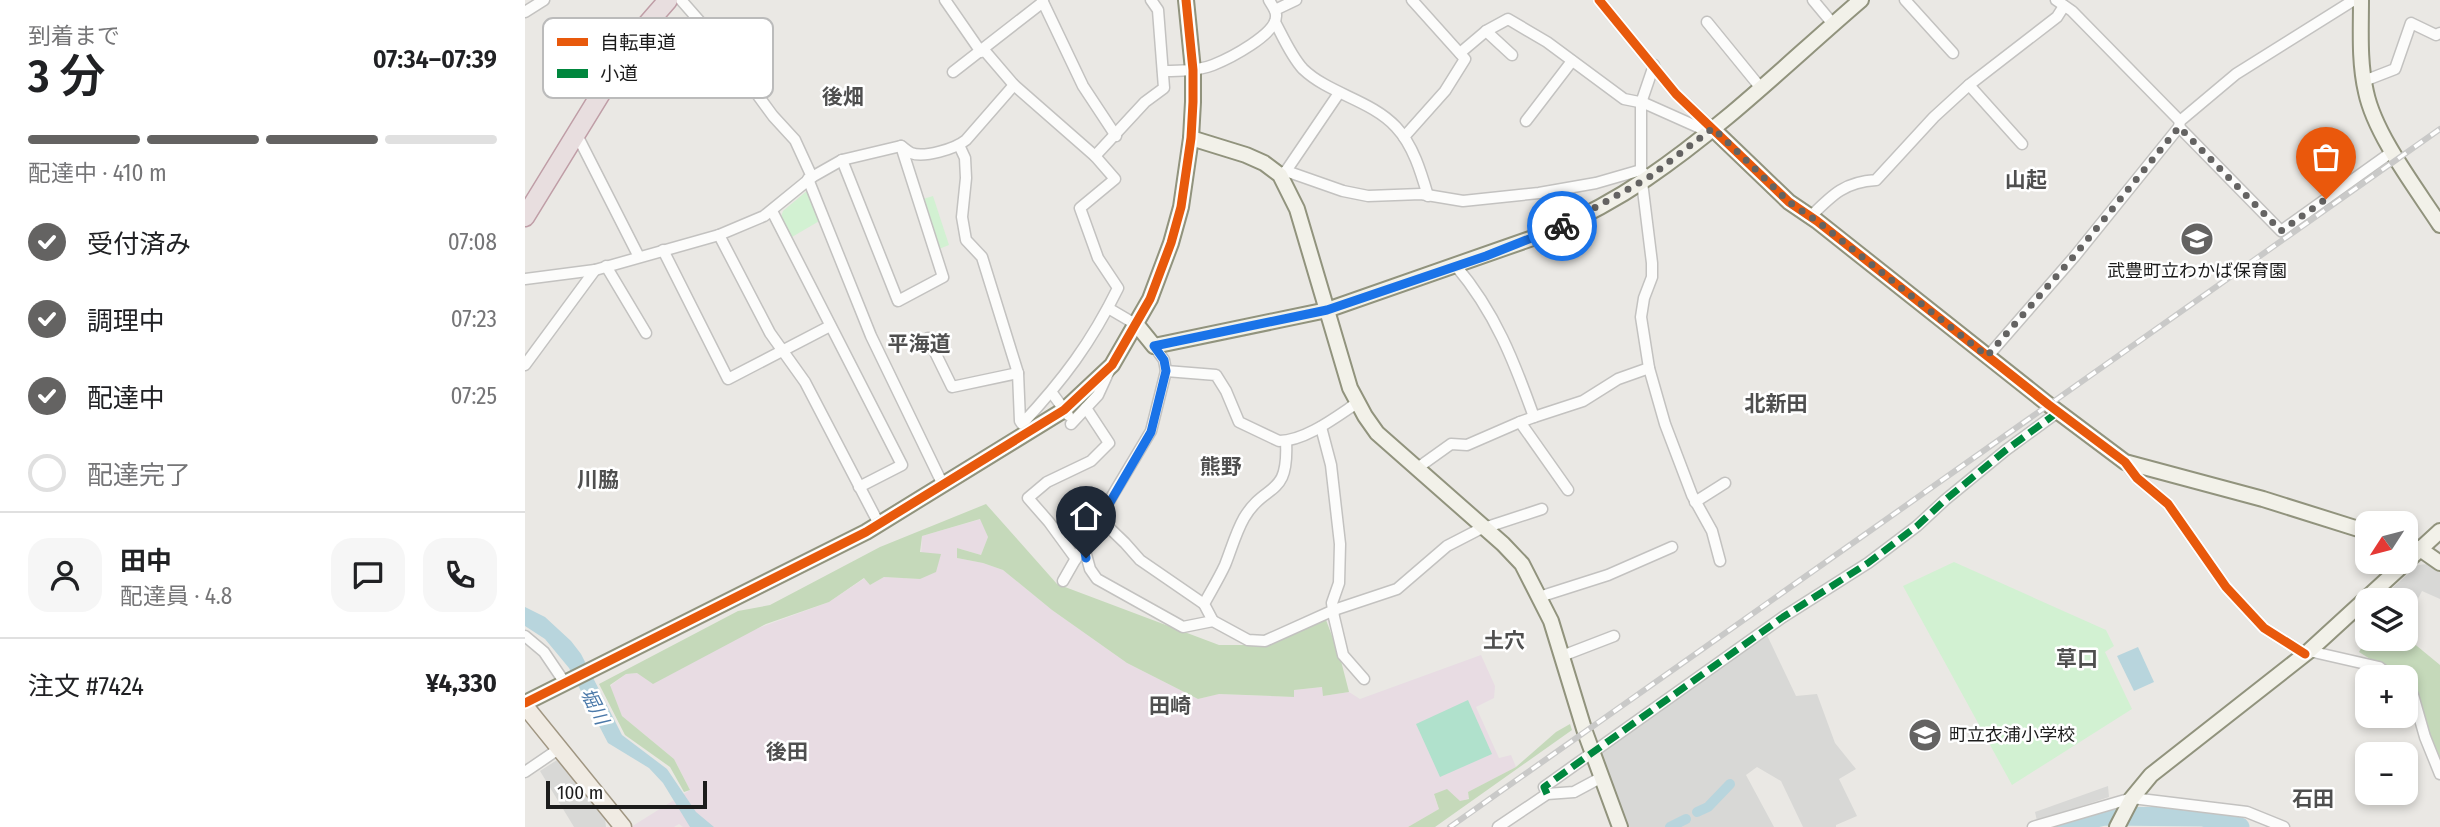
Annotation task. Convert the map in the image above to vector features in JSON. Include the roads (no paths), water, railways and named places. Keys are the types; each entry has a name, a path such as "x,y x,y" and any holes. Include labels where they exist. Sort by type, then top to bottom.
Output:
{"highway":[{"path":"652,18 668,0"},
{"path":"525,217 599,98"}],"main road":[{"path":"525,705 621,827"}],"street":[{"path":"525,12 544,0"},
{"path":"681,0 697,18"},
{"path":"945,0 982,51 1014,85 1095,156 1115,179 1080,208 1098,258 1118,288 1083,352 1052,393 1022,424 1019,373 982,257 966,240 962,217 965,158 960,145"},
{"path":"1095,156 1145,102 1164,88 1158,10 1151,0"},
{"path":"1070,418 1112,365 1137,325 1171,243 1181,207 1191,138 1193,69 1186,0"},
{"path":"1269,0 1275,10 1275,22 1301,66 1314,78 1395,125 1421,172 1428,195"},
{"path":"1275,10 1296,0"},
{"path":"1404,137 1445,91 1465,59 1412,0"},
{"path":"1599,0 1677,94 1772,187 2125,462 2137,478 2168,504 2226,587 2264,628 2307,652 2369,665"},
{"path":"1813,0 1833,24"},
{"path":"1154,346 1327,310 1547,233 1575,220 1711,130 1861,0"},
{"path":"1905,0 1953,52"},
{"path":"1987,356 2074,256 2180,124 2236,74 2354,0"},
{"path":"2361,0 2360,35 2364,81 2373,113 2393,151 2440,225"},
{"path":"953,72 1042,1 1083,86 1116,136"},
{"path":"1810,217 1845,187 1856,181 1876,180 1934,117 1969,85 2057,17 2060,3 2072,11 2281,231 2393,151"},
{"path":"1459,53 1486,31 1508,19 1529,30 1624,99 1711,130"},
{"path":"1163,71 1212,65 1250,46 1263,37 1275,22"},
{"path":"1707,22 1761,87"},
{"path":"2364,81 2395,69 2411,23 2436,36 2440,33"},
{"path":"1715,33 1725,24"},
{"path":"1486,31 1512,55"},
{"path":"1526,121 1572,61"},
{"path":"1654,65 1641,103 1643,177 1652,277 1640,317 1649,368 1665,424 1695,502 1712,531 1720,561"},
{"path":"525,279 595,270 746,225 772,211 810,178 842,160 901,146 912,154 944,151 960,145 1014,85"},
{"path":"1969,85 2022,144"},
{"path":"1283,173 1339,93"},
{"path":"760,98 795,140 871,336 943,485"},
{"path":"577,135 639,257"},
{"path":"1191,138 1246,155 1283,173 1368,196 1428,195 1463,201 1643,177"},
{"path":"842,160 898,301 943,277 901,146"},
{"path":"1283,173 1297,209 1357,403 1377,433 1522,564 1551,621 1585,732 1620,827"},
{"path":"772,211 902,465 859,487"},
{"path":"719,235 770,333 806,382 879,524"},
{"path":"663,250 728,379 830,326"},
{"path":"606,266 646,333"},
{"path":"1456,266 1477,291 1489,311 1513,362 1534,417"},
{"path":"525,365 595,270"},
{"path":"1063,581 1151,432 1166,371 1164,360 1137,325 1108,309"},
{"path":"928,338 952,387 1019,373"},
{"path":"525,705 879,524 943,485 1070,418 1086,408 1098,395 1112,365"},
{"path":"1416,469 1451,444 1467,444 1520,422 1583,401 1618,379 1649,368"},
{"path":"1166,371 1216,375 1239,422 1260,433 1286,441 1321,427 1357,403"},
{"path":"1052,393 1070,418"},
{"path":"1076,559 1028,498 1047,482 1091,461 1109,443 1086,408"},
{"path":"1547,794 1543,787 1783,617 1868,563 2058,412"},
{"path":"1520,422 1568,490"},
{"path":"1321,427 1331,465 1340,544 1340,571 1332,603 1333,610 1343,655 1364,679"},
{"path":"1205,604 1224,568 1244,519 1255,503 1280,482 1287,463 1286,441"},
{"path":"2125,462 2263,499 2355,528"},
{"path":"1695,502 1725,483"},
{"path":"1100,518 1140,560 1205,604 1213,621 1248,640 1265,641 1333,610 1402,587 1447,546 1484,528 1542,509"},
{"path":"2419,543 2440,531"},
{"path":"1084,547 1090,569 1097,579 1183,627 1213,621"},
{"path":"1539,597 1608,575 1672,547"},
{"path":"2419,551 2440,563"},
{"path":"2116,827 2132,798 2151,775 2307,652 2386,574"},
{"path":"525,636 544,652 565,683"},
{"path":"1562,656 1614,636"},
{"path":"2418,712 2440,774"},
{"path":"525,772 560,748"},
{"path":"1498,827 1547,794 1574,792 1602,777"},
{"path":"2033,827 2132,798 2247,812 2284,827"}],"water":[{"path":"525,607 545,617 571,641 581,654 622,735 667,769 696,812 714,827 690,827 663,783 649,768 608,743 569,668 545,639 525,626"},
{"path":"2138,647 2154,682 2134,691 2117,656"}],"waterway":[{"path":"1697,812 1708,807 1730,784"},
{"name":"堀川","path":"2055,827 2105,816 2203,817 2240,827"},
{"path":"1670,827 1686,819"}],"railway":[{"path":"1450,827 2440,129"}],"place":[{"name":"武豊町立わかば保育園","path":"2197,239"},
{"name":"町立衣浦小学校","path":"1925,735"}],"district":[{"name":"後畑","path":"843,97"},
{"name":"山起","path":"2026,180"},
{"name":"平海道","path":"919,344"},
{"name":"北新田","path":"1776,404"},
{"name":"熊野","path":"1221,467"},
{"name":"川脇","path":"598,480"},
{"name":"土穴","path":"1504,641"},
{"name":"草口","path":"2077,659"},
{"name":"田崎","path":"1170,706"},
{"name":"後田","path":"787,752"},
{"name":"石田","path":"2313,799"}]}
